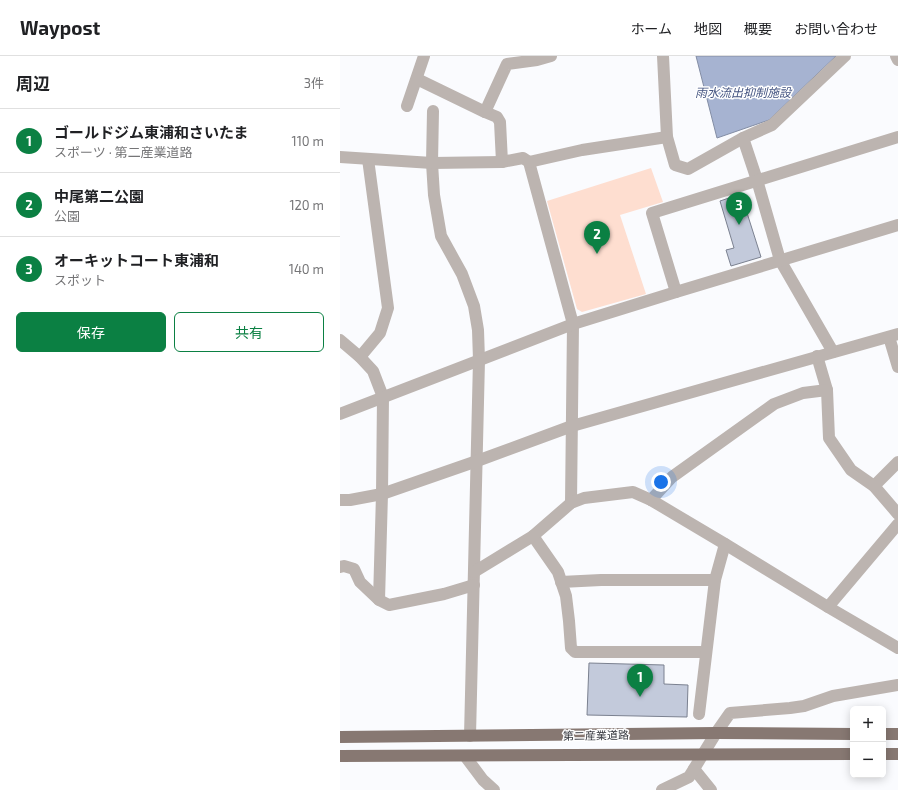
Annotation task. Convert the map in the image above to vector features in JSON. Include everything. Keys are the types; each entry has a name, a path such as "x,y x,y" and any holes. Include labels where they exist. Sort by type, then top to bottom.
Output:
{"main road":[{"name":"第二産業道路","path":"340,737 716,733 850,734"},
{"path":"886,734 898,734"},
{"name":"第二産業道路","path":"340,756 850,754"},
{"path":"886,754 898,754"}],"street":[{"path":"408,106 424,56"},
{"path":"663,56 667,137 675,165 688,169 743,138 772,125 844,56"},
{"path":"896,56 898,60"},
{"path":"485,112 507,64 537,60 545,57"},
{"path":"417,79 498,117 500,122 502,162"},
{"path":"433,111 432,163 434,195 441,236 462,274 474,306 478,330 479,360 470,736"},
{"path":"529,162 582,150 667,137"},
{"path":"676,292 652,213 898,137"},
{"path":"743,138 757,180 780,260 833,352"},
{"path":"340,157 432,163 502,162 523,158 529,162 573,324 571,503"},
{"path":"360,358 380,333 388,308 368,159"},
{"path":"340,414 573,324 898,225"},
{"path":"340,500 350,500 382,494 572,426 894,335 898,367"},
{"path":"340,340 373,371 383,397 379,600"},
{"path":"817,356 827,390 829,438 851,470 874,486 898,514"},
{"path":"651,500 672,477 774,404 802,393 827,390"},
{"path":"874,486 898,462"},
{"path":"474,572 533,536 571,503 584,498 633,492 651,500 828,608 898,648"},
{"path":"828,608 898,524"},
{"path":"533,536 558,572 566,596 571,648 575,652 706,652"},
{"path":"699,714 715,580 725,544"},
{"path":"340,567 344,566 354,569 360,582 379,600 389,605 444,594 474,585"},
{"path":"561,582 601,580 715,580"},
{"path":"662,790 689,777 730,713 804,706 833,696 898,684"},
{"path":"465,756 483,780 494,790"},
{"path":"694,769 711,790"}],"shaded area":[{"path":"651,168 663,202 620,215 646,294 582,312 577,309 547,201"}],"water":[{"name":"雨水流出抑制施設","path":"696,56 836,56 769,120 717,138"}],"building":[{"path":"741,194 761,257 731,266 726,250 734,248 720,201"},
{"path":"589,663 664,665 664,684 688,685 687,717 587,715"}],"place":[{"name":"オーキットコート東浦和","path":"739,225"},
{"name":"中尾第二公園","path":"597,254"},
{"name":"ゴールドジム東浦和さいたま","path":"640,697"}]}
